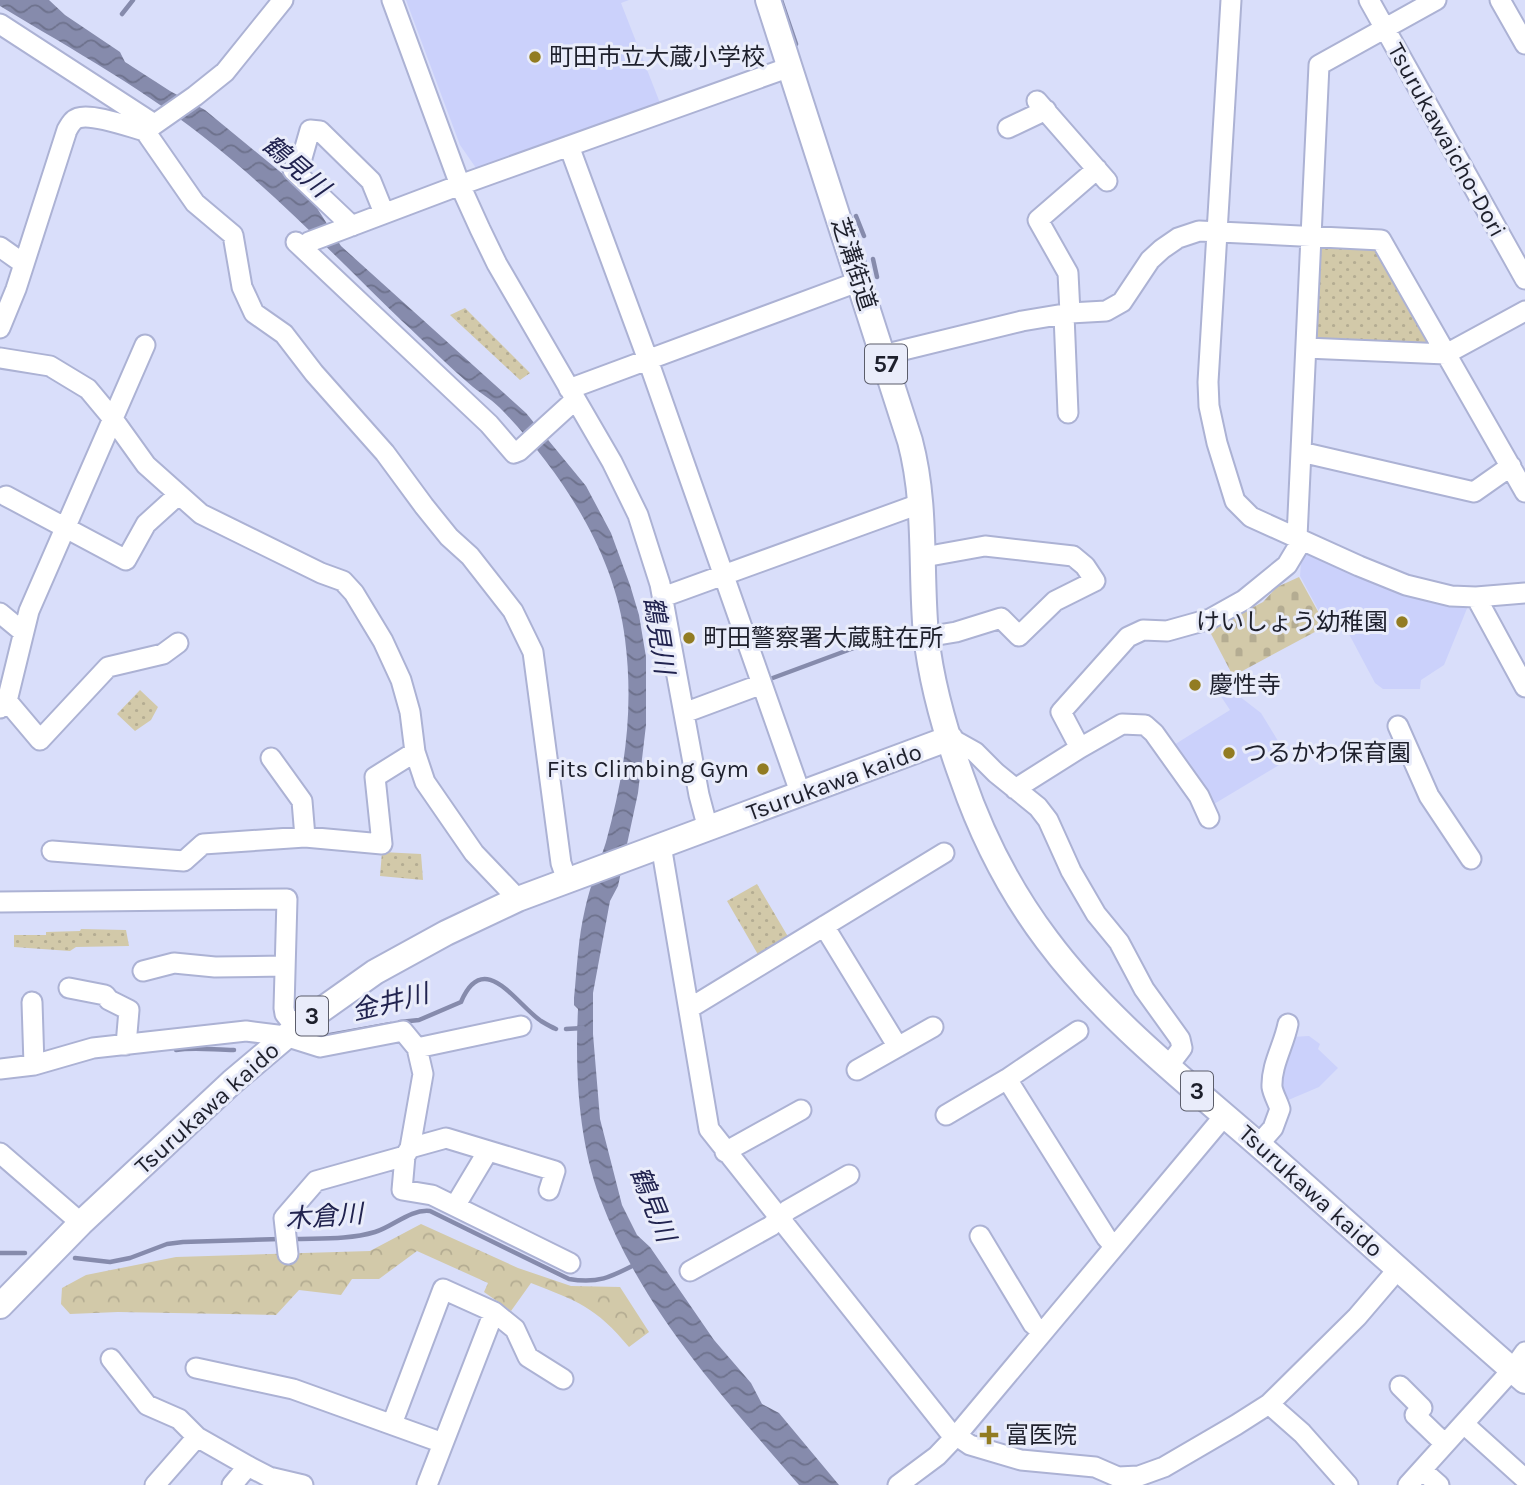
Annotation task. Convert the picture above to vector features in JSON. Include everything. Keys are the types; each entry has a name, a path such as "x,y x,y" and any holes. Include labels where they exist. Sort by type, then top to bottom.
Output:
{"main road":[{"name":"芝溝街道","path":"768,0 914,454 922,503 926,637 950,738"},
{"name":"Tsurukawa kaido","path":"0,1306 81,1223 232,1082 291,1032 376,972 446,933 518,899 950,738 961,777 982,830 1003,872 1046,939 1084,984 1168,1065 1398,1269 1521,1368"}],"street":[{"path":"0,328 24,264 67,130 74,120 91,117 152,125 225,72 283,0"},
{"path":"392,0 460,185 497,264 617,471 639,515 663,597 699,795 708,829"},
{"path":"1231,0 1208,382 1217,443 1235,501 1251,517 1406,585 1451,596 1525,593"},
{"name":"Tsurukawaicho-Dori","path":"1370,0 1525,279"},
{"path":"1080,748 1061,712 1128,637 1143,630 1167,631 1210,619 1244,600 1287,565 1299,539 1319,65 1436,0"},
{"path":"1500,0 1525,44"},
{"path":"0,24 152,125 195,203 233,235 242,287 254,313 284,334 314,373 385,453 449,537 470,556 513,611 533,652 561,863 577,876"},
{"path":"790,67 301,245 489,424 514,453 550,422 572,394 648,360 860,281"},
{"path":"1008,128 1042,105 1102,175 1038,220 1068,272 1068,413"},
{"path":"349,227 293,170 302,158 310,130 320,131 372,181 384,213"},
{"path":"569,146 648,360 801,794"},
{"path":"883,355 1022,321 1106,311 1122,302 1150,260 1178,237 1199,231 1381,240 1525,492"},
{"path":"0,247 24,264"},
{"path":"1306,348 1446,354 1525,311"},
{"path":"145,345 44,572 23,632 4,704 40,740 107,667 163,654 178,643"},
{"path":"0,358 51,366 88,388 146,465 201,514 321,573 344,581 383,641 401,680 410,712 415,752 425,782 474,853 518,899"},
{"path":"1301,452 1474,492 1511,466"},
{"path":"6,496 126,561 146,524 177,495"},
{"path":"663,597 922,503"},
{"path":"924,557 985,546 1073,556 1085,566 1094,581 1055,601 1019,636 1001,618 956,632 926,637"},
{"path":"1476,597 1525,687"},
{"path":"0,612 23,632"},
{"path":"684,713 762,684"},
{"path":"1015,789 1122,724 1145,725 1154,733 1199,796 1209,818"},
{"path":"1398,726 1429,796 1471,859"},
{"path":"950,738 975,752 1038,807 1048,820 1071,871 1096,914 1119,942 1144,989 1180,1039 1182,1048 1168,1065"},
{"path":"52,851 184,861 203,844 305,837 383,844 374,776 415,752"},
{"path":"271,758 302,801 305,837"},
{"path":"662,845 709,1129 948,1430 970,1445 1021,1460 1095,1467 1118,1477 1139,1476 1164,1467 1269,1404 1357,1317 1398,1269"},
{"path":"690,1008 944,853"},
{"path":"0,902 287,899 284,1008 291,1032"},
{"path":"824,926 898,1047"},
{"path":"143,971 174,963 215,967 285,967"},
{"path":"69,988 106,987 109,1000 129,1010 126,1045"},
{"path":"32,1002 33,1065"},
{"path":"1258,1144 1273,1128 1280,1109 1272,1088 1277,1054 1288,1024"},
{"path":"417,1048 521,1026"},
{"path":"857,1070 933,1027"},
{"path":"0,1069 33,1065 93,1048 246,1031 291,1032 320,1047 403,1031 417,1048 423,1074 402,1190 432,1195 570,1263"},
{"path":"946,1115 1007,1079 1078,1031"},
{"path":"1007,1079 1114,1246"},
{"path":"725,1152 801,1110"},
{"path":"898,1485 937,1456 956,1436 1225,1115"},
{"path":"287,1243 284,1218 316,1181 446,1138 555,1171 549,1190"},
{"path":"455,1206 488,1151"},
{"path":"0,1153 81,1223"},
{"path":"690,1271 771,1226 788,1210 849,1175"},
{"path":"980,1236 1033,1324 1042,1332"},
{"path":"392,1424 443,1289 494,1312 515,1329 528,1356 563,1379"},
{"path":"427,1485 494,1312"},
{"path":"111,1359 147,1405 179,1419 197,1437 269,1477 303,1485"},
{"path":"196,1368 293,1389 443,1443"},
{"path":"1408,1485 1521,1368"},
{"path":"1400,1386 1422,1408 1415,1415 1445,1444"},
{"path":"1269,1404 1302,1433 1349,1485"},
{"path":"1464,1424 1525,1479"},
{"path":"155,1485 197,1437"},
{"path":"232,1485 248,1466"},
{"path":"1422,1470 1439,1485"}],"shaded area":[{"name":"町田市立大蔵小学校","path":"406,0 629,0 621,3 660,103 481,169 476,168 460,145"},
{"name":"けいしょう幼稚園","path":"1302,550 1409,596 1468,606 1444,665 1421,680 1420,689 1383,689 1375,683 1341,619 1327,626 1300,576"},
{"name":"つるかわ保育園","path":"1230,689 1261,713 1289,759 1209,807 1169,748 1230,710 1220,695"},
{"path":"1309,1036 1320,1044 1318,1049 1338,1068 1319,1087 1286,1101 1281,1099 1282,1054 1292,1037"}],"green space":[{"path":"1311,235 1381,240 1446,354 1306,348"},
{"path":"465,308 530,373 520,380 450,315"},
{"path":"1299,577 1326,626 1233,676 1209,630 1263,602 1277,587"},
{"path":"140,690 158,707 151,720 135,731 117,714"},
{"path":"382,852 421,854 423,880 380,876"},
{"path":"757,884 790,940 760,958 727,901"},
{"path":"81,929 126,930 129,946 76,947 70,951 14,947 14,935 46,935 46,932"},
{"path":"421,1224 518,1268 571,1286 620,1287 649,1332 629,1347 596,1314 531,1283 511,1311 484,1292 488,1283 417,1251 379,1279 352,1279 341,1295 299,1290 276,1315 118,1312 70,1314 61,1304 62,1288 86,1275 176,1257 370,1251"}],"water":[{"path":"0,0 49,0 65,15 120,52 125,62 205,110 284,175 317,208 341,246 526,413 586,486 611,533 630,585 639,615 646,657 646,725 638,793 618,886 610,901 593,993 593,1034 600,1119 622,1205 637,1235 650,1247 714,1340 751,1383 762,1404 779,1413 839,1485 799,1485 713,1385 661,1315 638,1278 617,1239 593,1175 580,1105 578,1009 574,1005 574,998 583,920 589,892 606,842 623,766 628,716 628,665 619,607 610,576 582,516 545,460 500,407 446,363 263,187 190,126 110,72 0,6"}],"waterway":[{"path":"122,14 133,0"},
{"path":"781,0 796,44"},
{"path":"856,216 864,236"},
{"path":"873,259 877,277"},
{"path":"770,679 905,629"},
{"name":"金井川","path":"400,1022 419,1020 461,1002 470,987 480,980 490,980 511,993 541,1021 556,1029"},
{"name":"金井川","path":"330,1035 391,1024"},
{"name":"金井川","path":"566,1029 583,1028"},
{"name":"金井川","path":"176,1050 234,1050"},
{"name":"木倉川","path":"293,1239 365,1235 402,1218 430,1211 569,1279 588,1281 604,1278 636,1264"},
{"name":"木倉川","path":"75,1258 110,1262 130,1258 167,1244 280,1239"},
{"name":"木倉川","path":"0,1253 25,1253"}],"place":[{"name":"町田市立大蔵小学校","path":"535,57"},
{"name":"けいしょう幼稚園","path":"1402,622"},
{"name":"町田警察署大蔵駐在所","path":"689,638"},
{"name":"慶性寺","path":"1195,685"},
{"name":"つるかわ保育園","path":"1229,753"},
{"name":"Fits Climbing Gym","path":"763,769"},
{"name":"富医院","path":"989,1435"}],"water label":[{"name":"鶴見川","path":"296,166"},
{"name":"鶴見川","path":"659,635"},
{"name":"鶴見川","path":"653,1204"}]}
